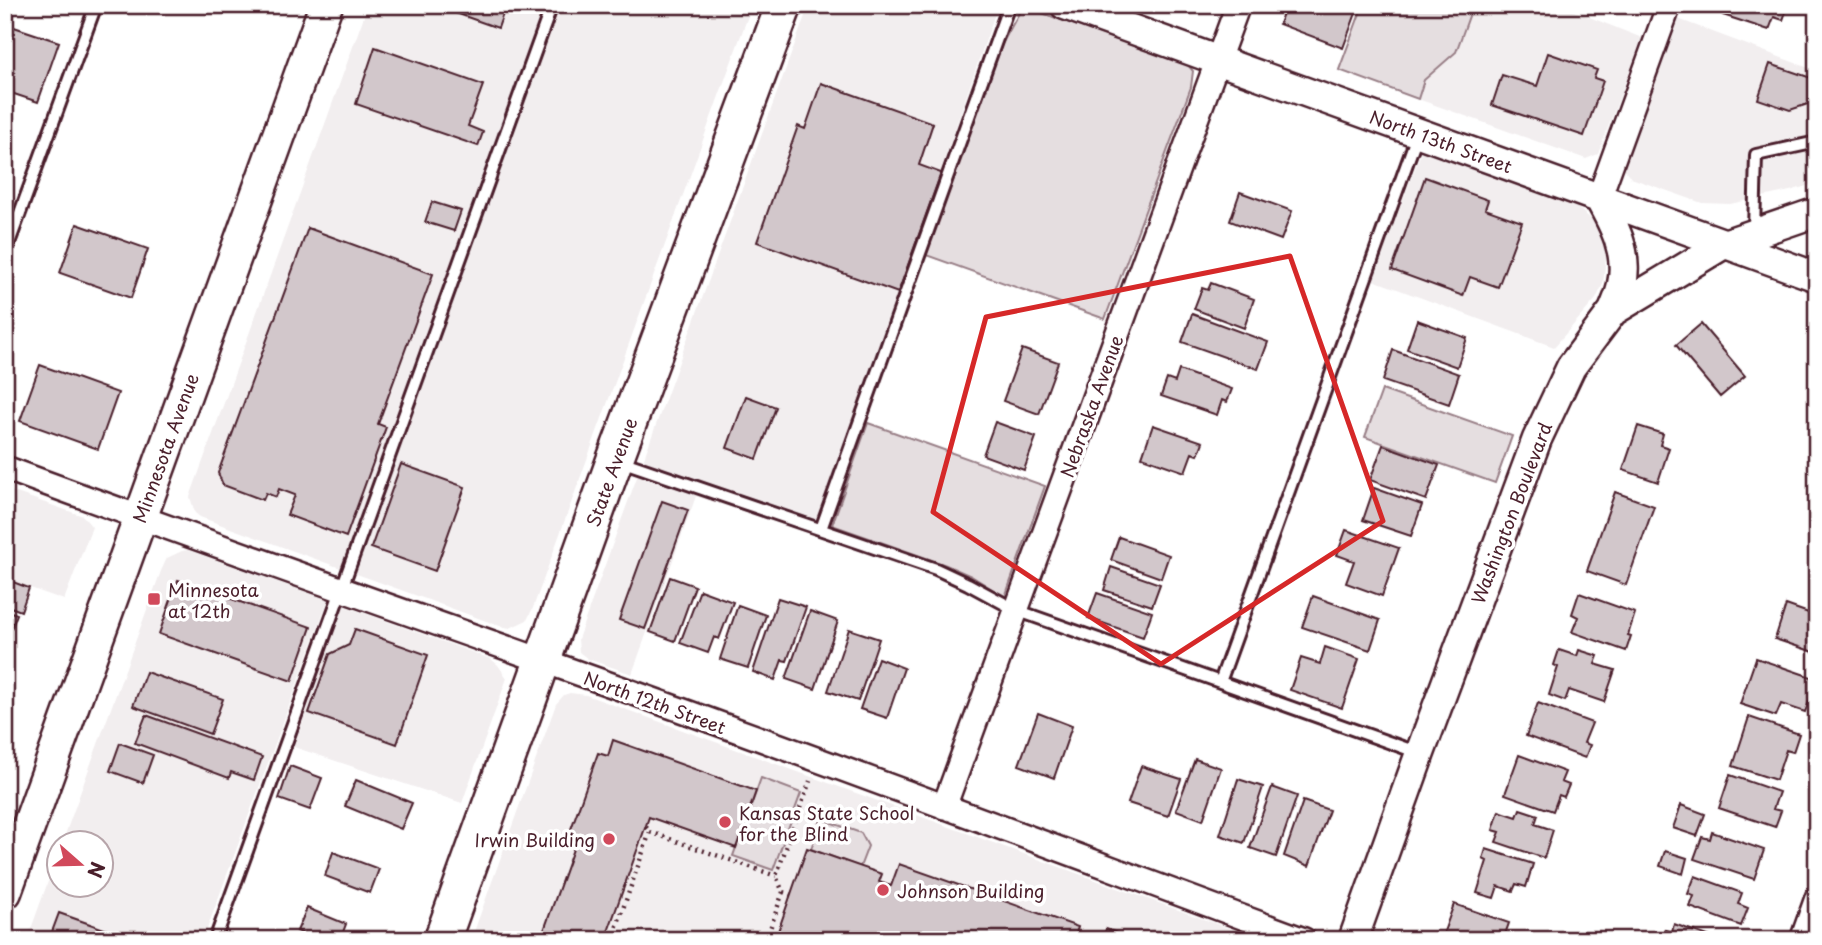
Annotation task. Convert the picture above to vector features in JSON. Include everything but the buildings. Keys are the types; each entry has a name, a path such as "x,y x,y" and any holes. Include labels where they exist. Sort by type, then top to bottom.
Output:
{"main road":[{"name":"Minnesota Avenue","path":"5,892 326,5"},
{"name":"State Avenue","path":"442,940 615,459 784,5"}],"street":[{"name":"North 13th Street","path":"1065,5 1817,277"},
{"name":"Nebraska Avenue","path":"944,807 1238,5"},
{"path":"1614,311 1623,283 1623,251 1614,226 1599,198 1669,5"},
{"name":"Washington Boulevard","path":"1353,940 1537,439 1571,367 1614,311 1724,244 1817,212"},
{"name":"North 12th Street","path":"5,468 1304,940"},
{"path":"1802,940 1817,898"}],"lane":[{"path":"5,254 96,5"},
{"path":"215,940 552,5"},
{"path":"821,529 1009,5"},
{"path":"1220,682 1418,133"},
{"path":"1754,234 1756,155 1817,142"},
{"path":"615,459 936,569 1016,611 1420,753"}],"path":[{"path":"766,940 783,892 776,876 811,780"},
{"path":"646,827 650,832 776,876"},
{"path":"612,940 650,832"},
{"path":"783,892 791,895"},
{"path":"771,926 779,929"}],"highlighted area":[{"path":"1290,256 1383,521 1161,664 933,512 986,317"}],"shaded area":[{"path":"368,5 752,5 533,608 527,620 510,628 200,517 195,513 190,497"},
{"path":"809,5 998,5 814,535 696,496 632,674 588,659 579,652 578,639"},
{"path":"1363,5 1473,5 1456,52 1424,80 1418,99 1339,70"},
{"path":"1473,5 1559,5 1642,38 1598,154 1586,159 1418,99 1424,80 1456,52"},
{"path":"1028,8 1188,65 1193,71 1191,87 1105,319 926,255 1002,44 1020,11"},
{"path":"1678,19 1817,71 1817,183 1730,204 1702,203 1631,178 1623,167"},
{"path":"1422,150 1576,207 1594,221 1601,233 1606,256 1603,284 1596,299 1554,347 1373,280"},
{"path":"1382,390 1512,436 1495,483 1365,437"},
{"path":"868,423 1045,486 1005,597 971,576 946,565 832,525"},
{"path":"5,489 83,516 92,527 64,600 5,579"},
{"path":"187,550 328,600 203,940 27,940 46,887 46,900 116,900 116,830 67,830 161,571 167,558"},
{"path":"344,606 491,659 507,678 462,803 294,747"},
{"name":"Kansas State School for the Blind","path":"564,695 586,695 1261,940 471,940 556,704"},
{"path":"761,778 801,793 773,870 733,856"},
{"path":"821,819 861,833 868,846 860,867 811,849"}],"place":[{"name":"Minnesota at 12th","path":"154,599"},
{"name":"Kansas State School for the Blind","path":"725,822"},
{"name":"Irwin Building","path":"609,839"},
{"name":"Johnson Building","path":"883,890"}]}
